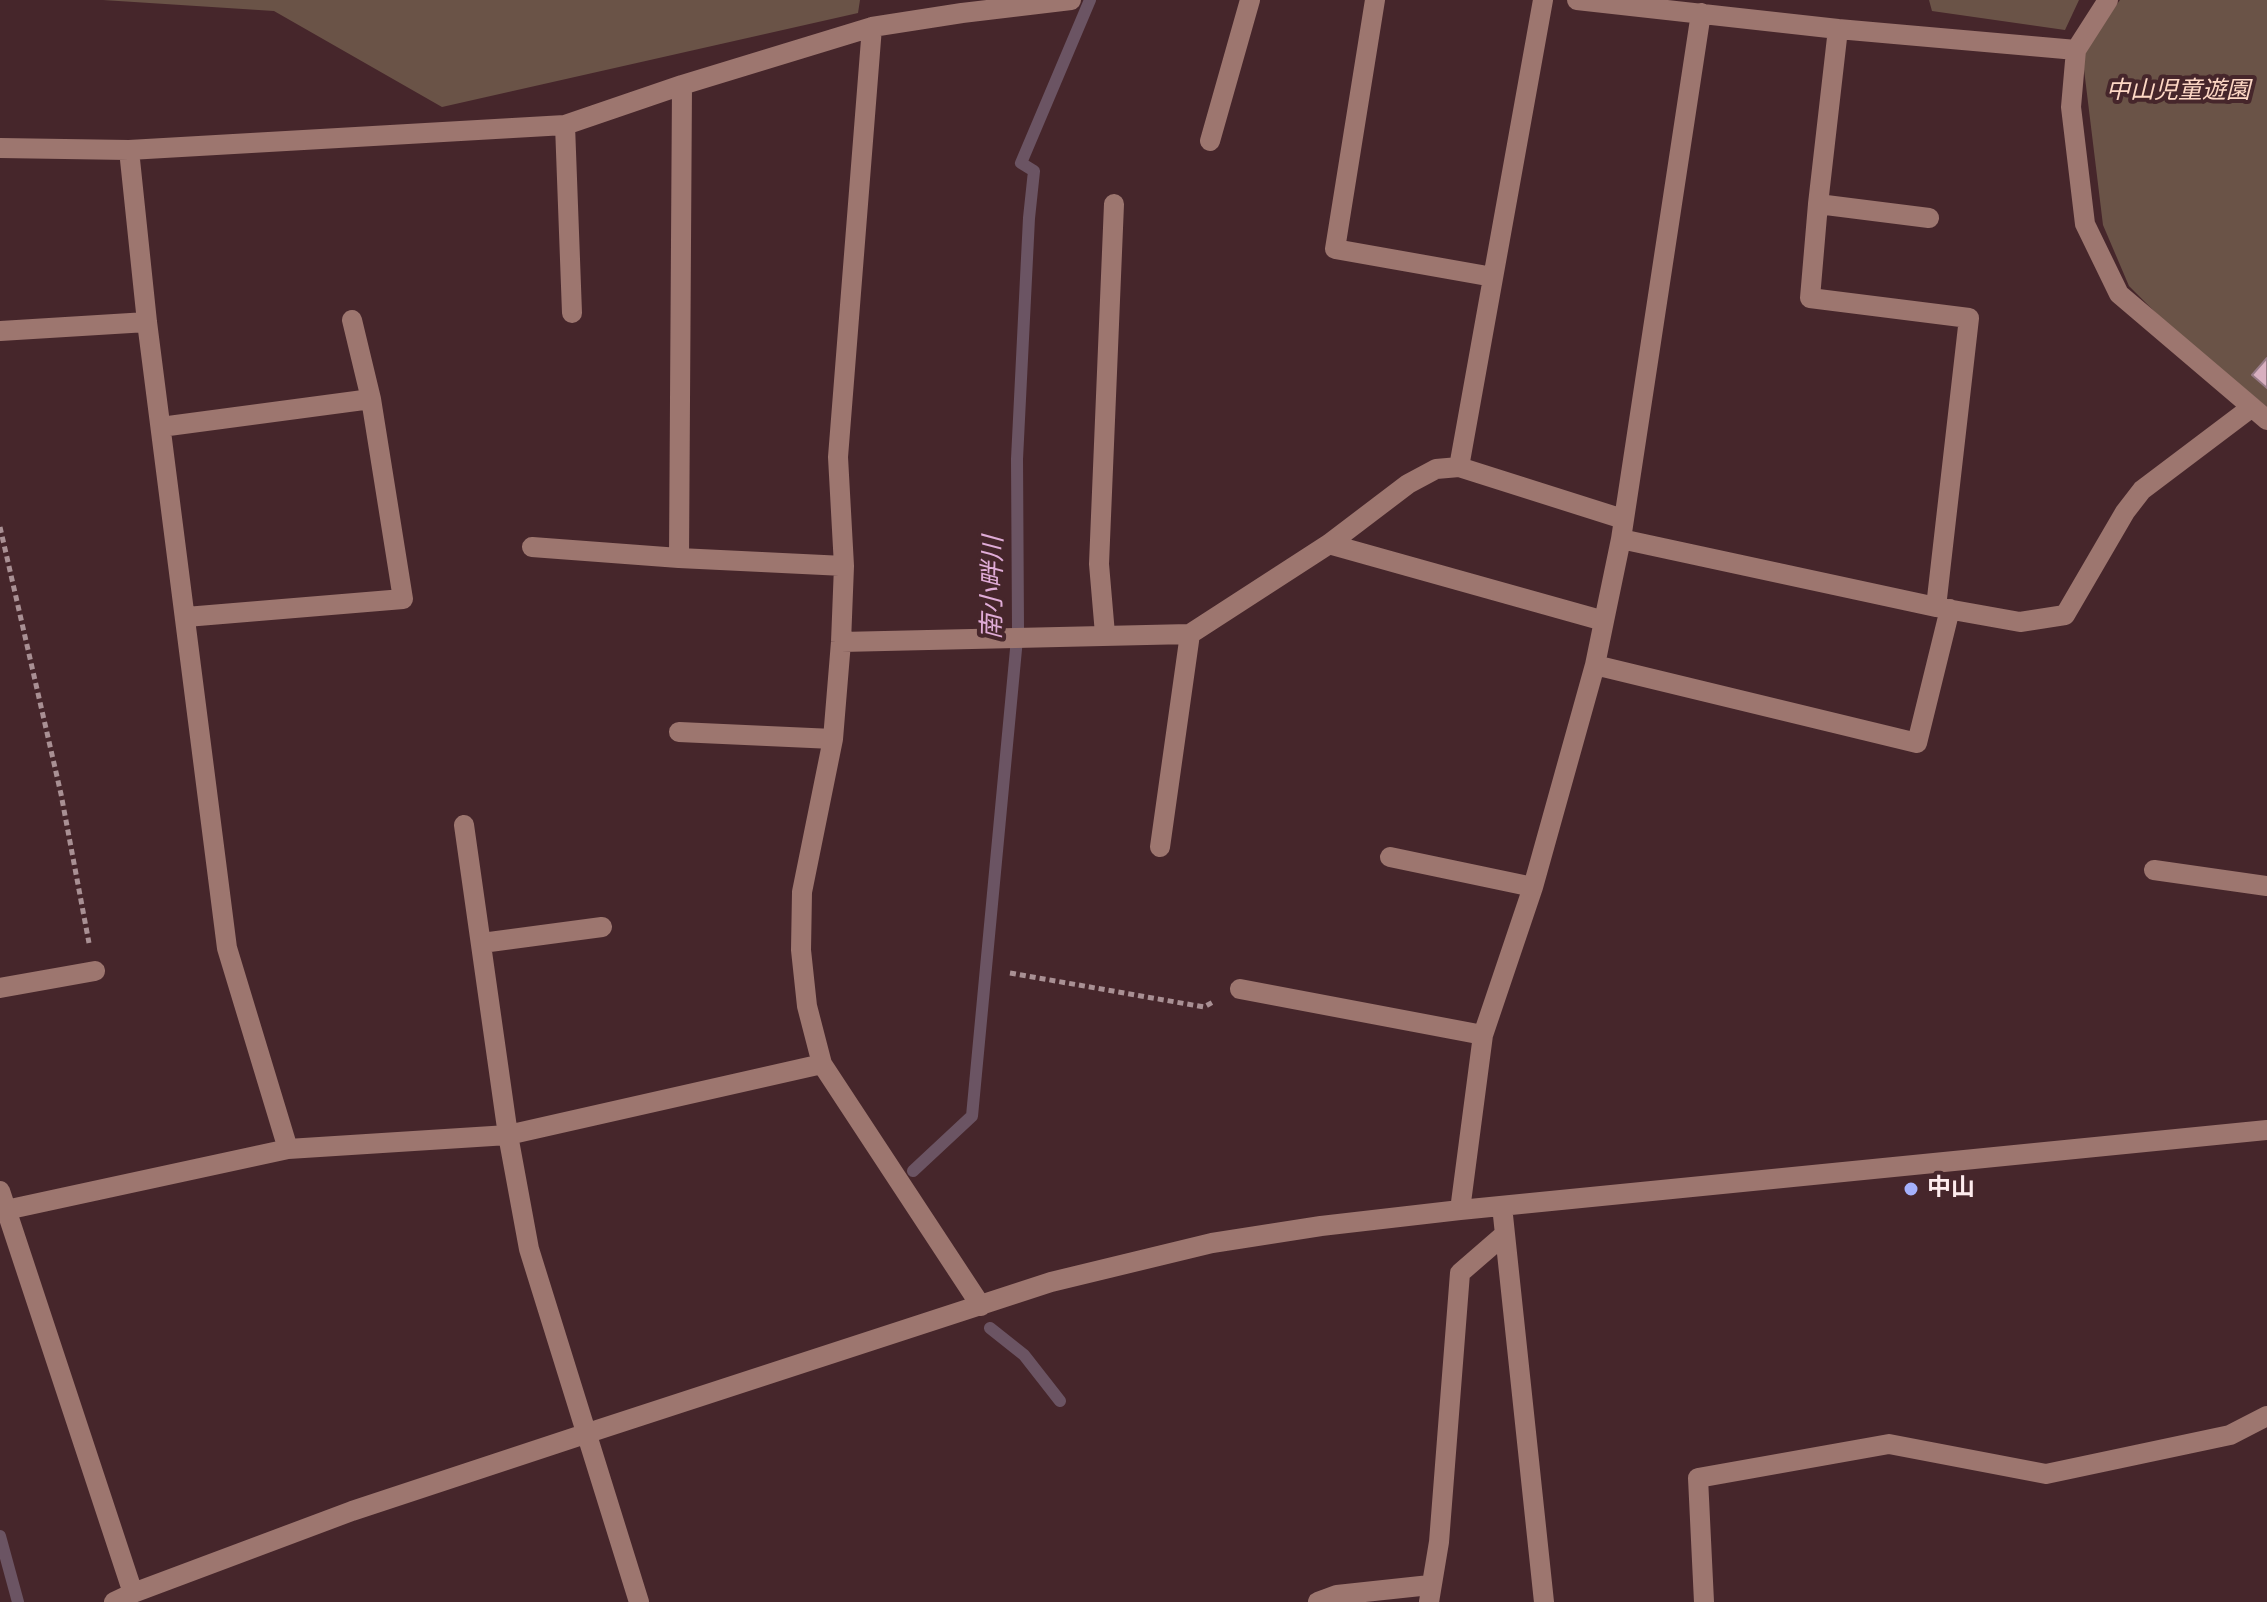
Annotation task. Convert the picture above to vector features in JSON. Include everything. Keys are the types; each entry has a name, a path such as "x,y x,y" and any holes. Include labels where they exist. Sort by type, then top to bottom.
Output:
{"street":[{"path":"0,148 129,150 565,125 682,85 872,27 1071,0"},
{"path":"1210,141 1250,0"},
{"path":"1375,0 1335,249 1493,277"},
{"path":"1459,467 1543,0"},
{"path":"1577,0 1838,29 2076,50"},
{"path":"841,642 1190,634 1329,544 1408,484 1436,469 1459,467 1622,529 1943,608 2020,622 2065,615 2125,512 2142,490 2260,414 2119,294 2085,224 2071,107 2076,50 2108,0"},
{"path":"1460,1210 1483,1035 1533,887 1595,665 1604,621 1622,529 1701,13"},
{"path":"872,27 838,457 844,566 841,642 833,739 802,892 801,950 807,1006 822,1064 981,1306"},
{"path":"1595,665 1917,743 1943,608 1969,318 1810,298 1838,29"},
{"path":"679,558 682,85"},
{"path":"565,125 572,313"},
{"path":"129,150 147,322 227,948 288,1149"},
{"path":"1105,634 1099,564 1114,204"},
{"path":"1818,204 1929,218"},
{"path":"186,617 403,599 371,399 352,320"},
{"path":"0,331 147,322"},
{"path":"161,427 371,399"},
{"path":"1329,544 1604,621"},
{"path":"532,547 844,566"},
{"path":"1160,847 1190,634"},
{"path":"679,732 833,739"},
{"path":"464,825 508,1135 529,1249 639,1602"},
{"path":"1390,857 1533,887"},
{"path":"2154,870 2267,886"},
{"path":"482,943 602,927"},
{"path":"0,988 95,971"},
{"path":"1240,989 1483,1035"},
{"path":"133,1593 3,1200 288,1149 508,1135 822,1064"},
{"path":"114,1602 352,1511 588,1433 1051,1282 1212,1243 1321,1226 1460,1210 2267,1130"},
{"path":"1502,1206 1544,1602"},
{"path":"1318,1602 1337,1595 1430,1594 1439,1542 1460,1273 1505,1234"},
{"path":"1704,1602 1698,1478 1889,1444 2046,1474 2230,1435 2267,1416"}],"path":[{"path":"0,527 61,794 95,971"},
{"path":"1010,973 1204,1007 1240,989"}],"green space":[{"path":"103,0 860,0 858,13 442,107 274,11"},
{"path":"1929,0 2079,0 2065,30 1932,11"},
{"name":"中山児童遊園","path":"2120,0 2267,0 2267,407 2172,329 2129,286 2103,225 2082,53"}],"building":[{"path":"2267,358 2267,388 2252,375"}],"waterway":[{"name":"南小畔川","path":"913,1171 972,1116 1018,628 1017,459 1034,171 1021,163 1090,0"},
{"name":"南小畔川","path":"990,1328 1024,1355 1060,1401"},
{"path":"0,1536 18,1602"}],"place":[{"name":"中山","path":"1911,1189"}]}
